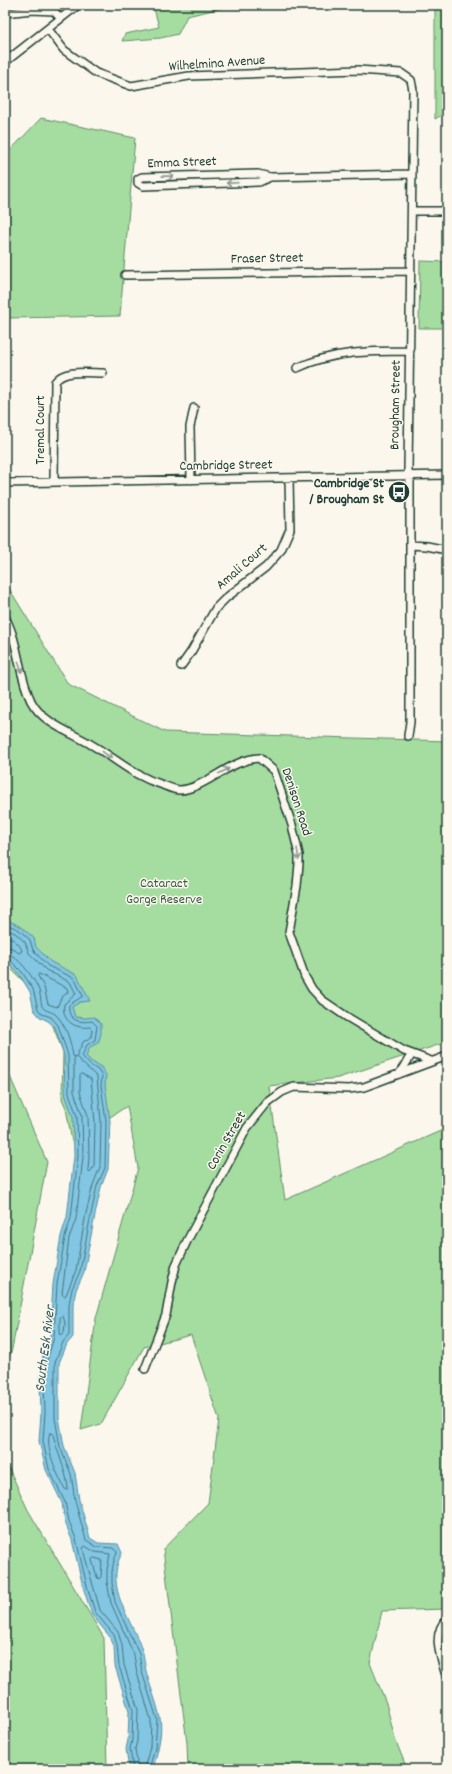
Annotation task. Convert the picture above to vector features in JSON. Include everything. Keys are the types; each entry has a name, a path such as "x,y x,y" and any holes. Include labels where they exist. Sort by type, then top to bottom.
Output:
{"street":[{"path":"5,62 78,5"},
{"path":"5,13 32,10 54,11 60,18"},
{"name":"Wilhelmina Avenue","path":"48,29 64,50 96,73 131,86 188,76 211,75 364,70 394,72 407,76"},
{"name":"Brougham Street","path":"407,76 411,80 413,87 409,476 410,722 408,736"},
{"name":"Emma Street","path":"270,177 259,182 143,186 138,184 138,179 142,176 258,174 270,177 412,174"},
{"path":"412,211 447,211"},
{"name":"Fraser Street","path":"125,275 411,271"},
{"path":"297,368 314,360 353,352 410,351"},
{"name":"Tremal Court","path":"54,482 55,382 57,378 65,374 103,373"},
{"path":"191,480 190,427 194,408"},
{"name":"Cambridge Street","path":"5,483 447,475"},
{"name":"Amali Court","path":"181,666 191,652 216,608 226,598 266,567 280,550 290,529 289,478"},
{"path":"410,546 427,546 447,550"},
{"name":"Denison Road","path":"5,617 13,631 22,676 32,701 39,712 51,723 92,745 131,772 151,782 179,790 192,787 252,759 259,758 274,771 292,825 299,854 300,864 290,932 304,977 322,1000 374,1034 412,1054 431,1061"},
{"path":"399,1074 412,1054"},
{"name":"Corin Street","path":"144,1369 166,1315 176,1265 238,1143 257,1114 267,1102 282,1092 294,1087 348,1089 364,1087 447,1056"},
{"path":"446,1620 438,1631 437,1636 447,1679"}],"green space":[{"path":"153,5 235,5 187,16 178,34 161,38 122,41 125,34 159,27"},
{"path":"435,5 447,5 447,112 435,119"},
{"path":"41,118 135,138 120,316 9,318 5,311 5,156"},
{"path":"420,261 447,262 447,328 419,328"},
{"name":"Cataract Gorge Reserve","path":"5,582 68,684 165,732 447,741 447,1042 338,1078 269,1086 285,1200 447,1128 447,1609 382,1611 370,1663 386,1703 395,1739 407,1769 188,1769 187,1743 163,1549 208,1503 219,1419 191,1335 144,1347 101,1424 81,1430 96,1318 138,1168 127,1106 72,1142 66,1108 62,1099 63,1052 51,1021 31,989 5,963"},
{"path":"5,1065 47,1162 12,1349 5,1368"},
{"path":"5,1460 28,1510 104,1638 107,1769 10,1769 5,1730"}],"water":[{"name":"South Esk River","path":"5,919 20,926 34,938 36,947 51,962 77,975 90,1001 80,1002 72,1007 75,1017 94,1017 101,1024 101,1034 98,1043 90,1047 86,1056 92,1062 101,1067 106,1075 105,1085 110,1121 108,1169 101,1187 84,1272 76,1290 73,1305 73,1337 67,1344 59,1363 59,1418 64,1446 75,1473 79,1500 90,1538 98,1543 118,1544 122,1553 117,1566 116,1579 118,1591 143,1653 146,1671 161,1724 158,1750 153,1769 129,1769 126,1749 128,1740 129,1711 115,1666 114,1646 110,1637 92,1615 83,1587 72,1540 65,1522 62,1503 46,1470 39,1441 41,1413 40,1383 43,1355 50,1336 53,1284 61,1236 67,1217 74,1156 73,1117 65,1094 64,1055 55,1027 40,1017 34,1010 30,992 19,974 5,960"}],"place":[{"name":"Cambridge St / Brougham St","path":"399,492"}]}
